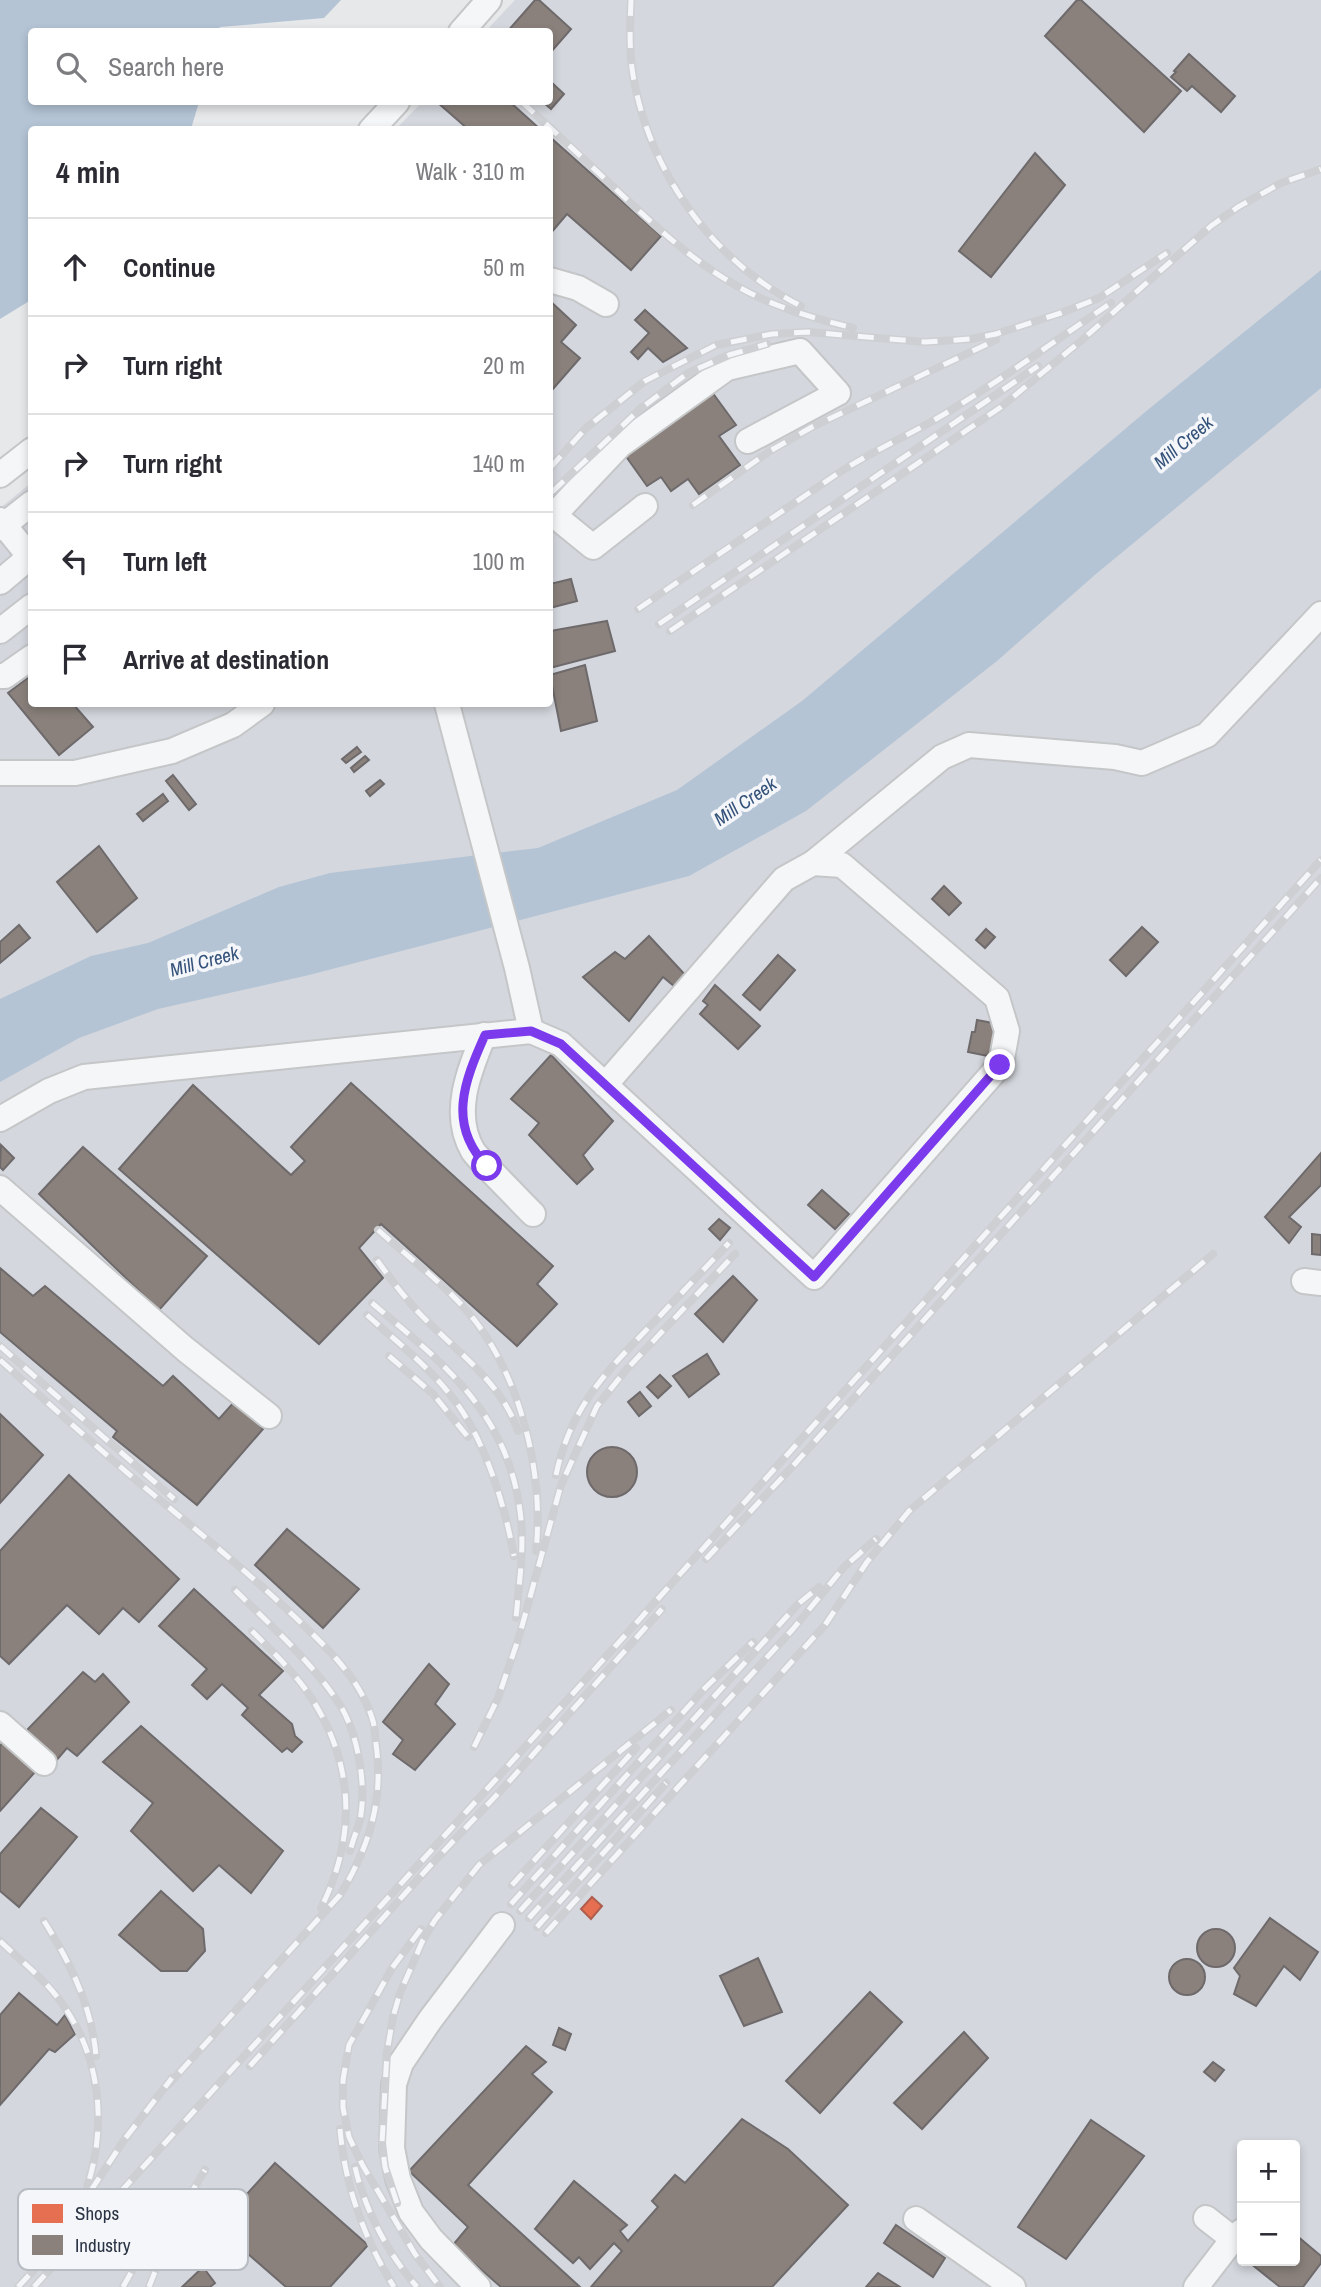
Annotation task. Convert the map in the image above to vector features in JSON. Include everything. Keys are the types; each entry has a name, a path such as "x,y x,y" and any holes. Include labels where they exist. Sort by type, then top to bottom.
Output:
{"street":[{"path":"464,28 489,0"},
{"path":"375,126 394,105"},
{"path":"553,281 578,288 606,304"},
{"path":"553,513 620,445 727,368 800,351 838,393 748,441"},
{"path":"0,475 28,453"},
{"path":"28,506 1,524 28,553"},
{"path":"553,515 593,547 645,506"},
{"path":"0,582 28,559"},
{"path":"0,631 28,609"},
{"path":"605,1085 784,879 813,863 942,757 969,745 1101,756 1142,763 1207,735 1321,614"},
{"path":"0,676 5,676 28,660"},
{"path":"0,773 75,773 172,751 233,725 258,707"},
{"path":"448,707 517,968 531,1031"},
{"path":"0,1119 49,1090 84,1077 531,1031 561,1044 814,1277 1000,1065 1007,1031 997,998 842,865 813,863"},
{"path":"485,1035 467,1079 463,1117 467,1139 475,1154 533,1214"},
{"path":"0,1188 185,1349 269,1416"},
{"path":"0,1724 44,1763"},
{"path":"478,2287 431,2239 411,2212 398,2179 392,2148 394,2084 401,2063 430,2020 502,1925"},
{"path":"1206,2218 1237,2234"},
{"path":"916,2219 1013,2287"},
{"path":"1196,2287 1237,2236"}],"shaded area":[{"path":"515,0 1321,0 1321,2287 0,2287 0,508 28,485 28,707 553,707 553,126 399,126 419,105 553,105 553,28 489,28"}],"water":[{"path":"0,0 341,0 324,18 220,28 28,28 28,105 198,105 192,126 28,126 28,302 0,319"},
{"name":"Mill Creek","path":"1321,270 1321,388 1096,574 997,661 806,811 689,876 309,975 158,1009 79,1038 0,1082 0,999 91,956 148,943 279,887 330,873 538,848 677,790 802,701 1150,408"}],"building: Shops":[{"path":"592,1897 602,1906 591,1919 581,1909"}],"building: Industry":[{"path":"535,0 539,0 571,29 553,50 553,28 510,28"},
{"path":"1077,0 1081,0 1181,91 1144,132 1045,36"},
{"path":"1189,54 1235,96 1221,112 1192,86 1187,91 1171,77"},
{"path":"553,84 564,94 551,109 546,105 553,105"},
{"path":"440,105 513,105 537,126 464,126"},
{"path":"553,140 661,236 631,270 567,214 553,230"},
{"path":"1035,153 1065,185 991,277 959,251"},
{"path":"553,304 576,325 561,342 580,358 553,389"},
{"path":"645,310 687,348 663,362 648,348 638,359 631,352 649,333 635,320"},
{"path":"712,392 736,425 719,436 740,465 699,494 688,479 671,491 661,477 647,486 625,455"},
{"path":"571,579 577,601 553,607 553,583"},
{"path":"607,621 615,651 553,667 553,630"},
{"path":"585,665 597,721 561,731 553,690 553,674"},
{"path":"28,678 28,707 76,707 93,727 59,755 8,693"},
{"path":"357,747 361,752 346,763 342,759"},
{"path":"365,756 369,760 354,772 351,768"},
{"path":"173,775 196,804 189,810 166,781"},
{"path":"380,780 384,784 370,796 366,791"},
{"path":"163,794 168,801 143,821 137,814"},
{"path":"99,846 137,898 97,932 57,882"},
{"path":"944,886 961,903 949,915 932,899"},
{"path":"19,925 30,938 0,963 0,942"},
{"path":"1142,927 1158,942 1126,976 1110,960"},
{"path":"986,929 995,937 985,948 976,940"},
{"path":"649,936 687,977 675,987 663,977 629,1021 583,977 615,952 625,959"},
{"path":"778,955 795,970 760,1010 743,995"},
{"path":"715,985 760,1026 738,1049 700,1014 708,1005 703,1001"},
{"path":"977,1020 1004,1025 998,1058 968,1052"},
{"path":"551,1055 613,1121 583,1155 593,1169 577,1184 529,1135 539,1123 511,1099"},
{"path":"351,1083 553,1266 537,1284 557,1304 517,1346 381,1224 359,1248 383,1278 319,1344 119,1169 193,1085 291,1175 305,1161 291,1147"},
{"path":"1,1145 14,1158 3,1170 0,1167"},
{"path":"83,1147 207,1256 159,1310 39,1194"},
{"path":"1321,1153 1321,1185 1289,1217 1301,1227 1289,1243 1265,1217"},
{"path":"822,1190 849,1214 835,1229 808,1205"},
{"path":"719,1219 730,1228 720,1240 709,1229"},
{"path":"1312,1234 1321,1235 1321,1255 1312,1254"},
{"path":"0,1268 33,1296 45,1286 163,1386 173,1376 219,1419 235,1401 263,1429 197,1505 113,1437 117,1431 0,1332"},
{"path":"733,1276 757,1300 723,1342 695,1314"},
{"path":"707,1354 719,1374 689,1397 673,1376"},
{"path":"660,1375 671,1386 658,1398 647,1387"},
{"path":"640,1392 651,1406 639,1416 628,1402"},
{"path":"0,1414 43,1455 0,1503"},
{"path":"612,1447 630,1454 637,1472 630,1490 612,1497 594,1490 587,1472 594,1454"},
{"path":"69,1475 179,1579 139,1622 123,1608 99,1634 67,1605 9,1664 0,1656 0,1551"},
{"path":"287,1529 359,1589 323,1628 255,1565"},
{"path":"194,1589 283,1671 259,1695 292,1724 295,1736 302,1742 292,1752 287,1748 282,1752 242,1715 248,1708 222,1684 207,1699 192,1685 207,1669 159,1626"},
{"path":"429,1664 449,1684 435,1704 455,1724 415,1770 393,1754 403,1740 383,1722"},
{"path":"83,1672 95,1682 103,1674 129,1702 77,1756 67,1748 55,1762 27,1730"},
{"path":"141,1726 283,1851 251,1893 219,1865 193,1891 131,1831 153,1803 103,1762"},
{"path":"3,1742 35,1772 0,1811 0,1746"},
{"path":"41,1808 77,1837 19,1907 0,1891 0,1854"},
{"path":"161,1891 203,1929 205,1951 187,1971 161,1971 119,1935"},
{"path":"1270,1918 1318,1952 1300,1980 1284,1966 1256,2006 1234,1994 1240,1976 1234,1968"},
{"path":"1216,1929 1229,1935 1235,1948 1229,1961 1216,1967 1203,1961 1197,1948 1203,1935"},
{"path":"758,1958 782,2012 744,2026 720,1976"},
{"path":"1187,1959 1200,1964 1205,1977 1200,1990 1187,1995 1174,1990 1169,1977 1174,1964"},
{"path":"870,1992 902,2022 820,2113 786,2081"},
{"path":"19,1993 57,2025 65,2015 75,2034 55,2052 49,2049 0,2105 0,2015"},
{"path":"559,2028 571,2034 565,2050 553,2045"},
{"path":"964,2032 988,2058 922,2129 894,2103"},
{"path":"526,2046 546,2062 532,2074 552,2092 468,2185 580,2287 501,2287 453,2245 468,2227 409,2171"},
{"path":"1213,2062 1224,2070 1215,2081 1204,2072"},
{"path":"742,2119 788,2149 848,2205 772,2287 591,2287 622,2251 614,2243 590,2269 579,2257 573,2263 535,2229 574,2181 627,2225 620,2231 628,2241 658,2207 652,2201 675,2175 685,2183"},
{"path":"1091,2120 1144,2156 1066,2259 1018,2227"},
{"path":"275,2163 368,2245 330,2287 286,2287 248,2254 248,2193"},
{"path":"896,2225 945,2258 933,2277 884,2243"},
{"path":"1300,2238 1321,2256 1321,2263 1303,2287 1280,2287 1254,2266 1300,2266"},
{"path":"200,2270 205,2270 215,2283 210,2287 182,2287"},
{"path":"878,2273 900,2287 866,2287"}],"railway":[{"path":"631,0 630,47 633,75 641,111 670,179 713,239 740,265 801,306"},
{"path":"525,105 548,126"},
{"path":"553,131 647,218 706,266 737,286 779,306 853,328"},
{"path":"670,631 1001,407 1082,340 1211,226 1281,183 1321,169"},
{"path":"553,465 586,428 645,381 716,345 772,334 808,332 925,342 971,339 996,334 1099,298 1167,253"},
{"path":"638,609 837,474 958,406 1111,303"},
{"path":"693,505 770,451 812,427 996,340"},
{"path":"553,491 640,409 688,373 729,355 767,344"},
{"path":"659,624 1038,366"},
{"path":"123,2189 498,1777 1321,860"},
{"path":"706,1559 792,1467 1321,878"},
{"path":"378,1230 466,1310 492,1346 506,1373 517,1401 533,1461 538,1522 536,1551"},
{"path":"556,1475 571,1428 594,1390 622,1356 729,1243"},
{"path":"474,1747 498,1698 519,1637 561,1485 597,1406 626,1370 735,1254"},
{"path":"546,1933 825,1625 867,1562 909,1511 1213,1254"},
{"path":"377,1260 418,1312 491,1384 502,1398 518,1431"},
{"path":"372,1303 447,1369 468,1392 501,1445 513,1476 520,1511 522,1538 516,1618"},
{"path":"367,1315 433,1375 463,1413 492,1472 514,1556"},
{"path":"0,1346 174,1499"},
{"path":"389,1356 433,1394 468,1437"},
{"path":"0,1360 240,1567 307,1629 350,1676 359,1689 374,1724 378,1765 376,1804 359,1859 340,1895 169,2084"},
{"path":"529,1918 793,1629 844,1567 876,1539"},
{"path":"520,1911 798,1604 819,1587"},
{"path":"235,1590 304,1659 340,1705 352,1730 361,1776 362,1806 350,1851"},
{"path":"250,2066 662,1609"},
{"path":"252,1631 292,1672 312,1699 326,1724 343,1776 345,1829 332,1882 321,1908"},
{"path":"511,1904 706,1687 753,1642"},
{"path":"397,2203 385,2167 382,2143 387,2052 400,1993 423,1940 435,1920 479,1865 671,1710"},
{"path":"512,1885 636,1748"},
{"path":"537,1927 666,1783"},
{"path":"44,1921 63,1952 85,2003 96,2056"},
{"path":"421,1929 392,1968 349,2045 343,2080 343,2108 349,2137 363,2166 415,2254 440,2287"},
{"path":"0,1941 52,1990 83,2041 91,2065 98,2113 94,2163 87,2187"},
{"path":"92,2189 124,2140 172,2078"},
{"path":"340,2129 351,2192 365,2231 394,2287"},
{"path":"355,2167 379,2231 396,2260 417,2287"},
{"path":"194,2189 205,2170"},
{"path":"18,2287 34,2270"},
{"path":"34,2287 49,2270"},
{"path":"123,2287 133,2270"},
{"path":"149,2287 156,2270"}],"route":[{"path":"487,1166 475,1154 467,1139 463,1117 467,1079 485,1035 531,1031 561,1044 814,1277 1000,1065"}]}
